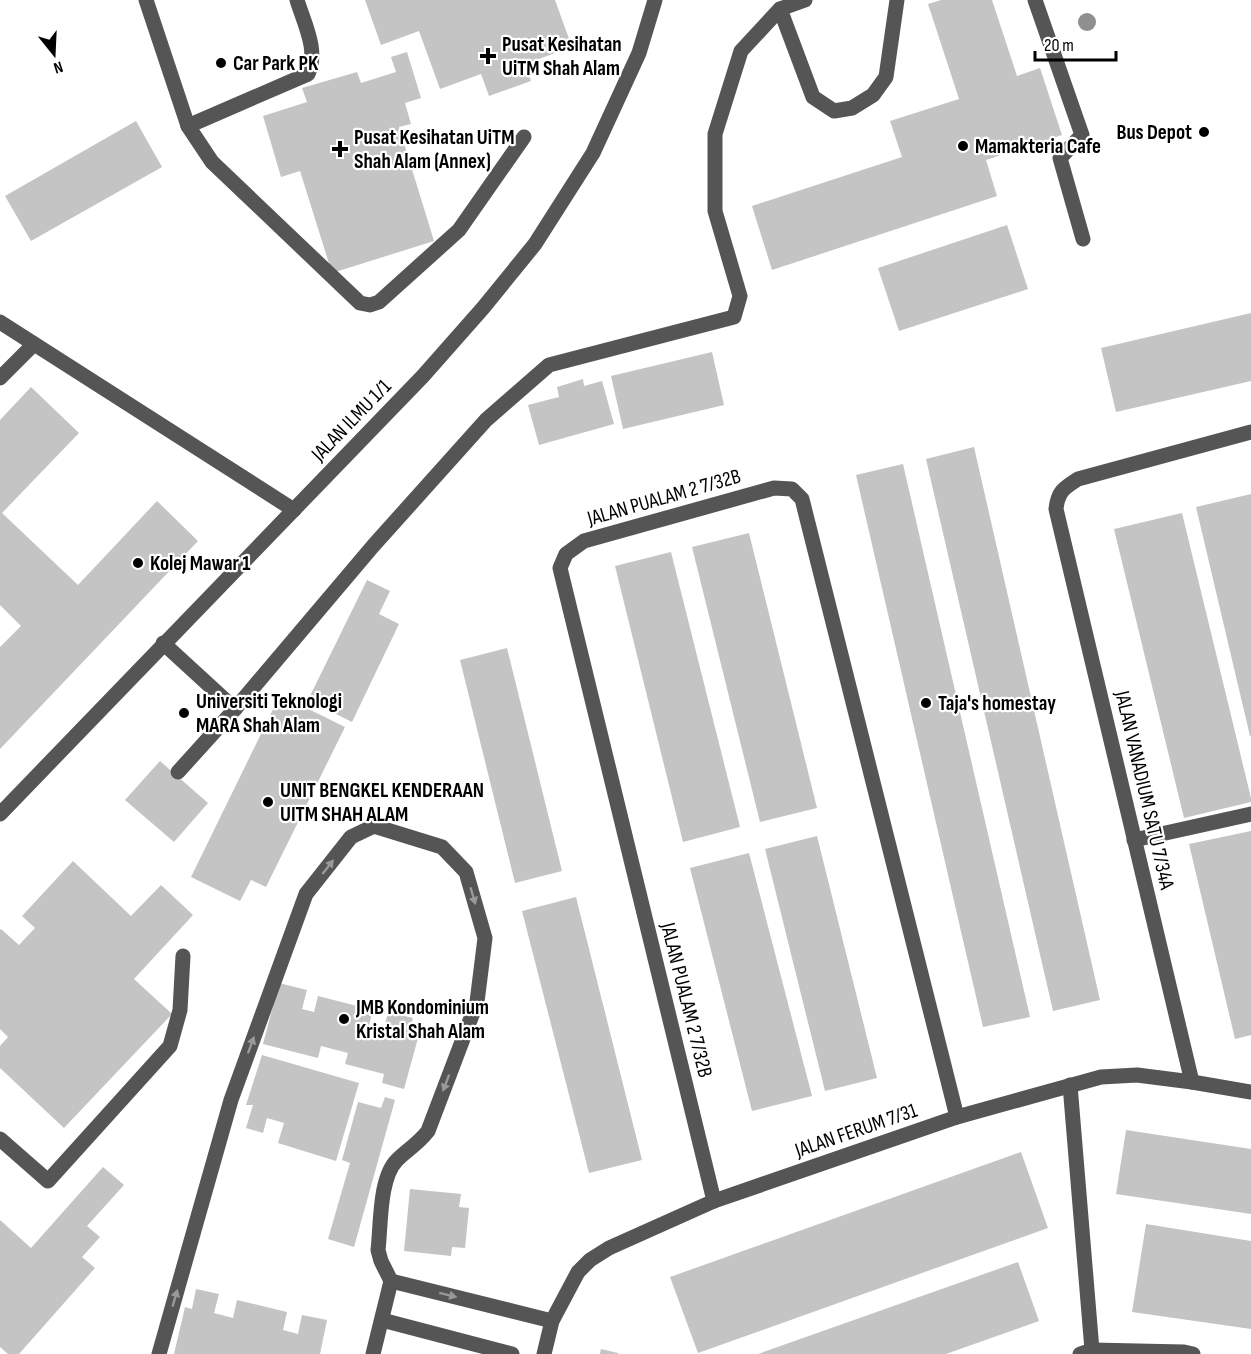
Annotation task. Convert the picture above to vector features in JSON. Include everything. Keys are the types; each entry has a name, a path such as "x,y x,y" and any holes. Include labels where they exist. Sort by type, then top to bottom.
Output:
{"street":[{"path":"146,0 188,126 212,162 360,303 370,305 379,302 459,230 524,137"},
{"path":"188,126 308,74 313,64 313,52 297,0"},
{"name":"JALAN ILMU 1/1","path":"0,814 423,376 535,244 593,153 639,53 655,0"},
{"path":"178,772 235,709 373,546 486,420 549,365 734,317 740,296 715,211 715,134 741,51 780,9 805,0"},
{"path":"780,9 813,97 834,111 852,108 873,95 886,77 897,0"},
{"path":"1035,0 1082,135 1060,158 1083,239"},
{"path":"0,322 294,510"},
{"path":"0,378 34,344"},
{"name":"JALAN VANADIUM SATU 7/34A","path":"1192,1082 1056,509 1057,497 1064,487 1078,479 1251,432"},
{"name":"JALAN PUALAM 2 7/32B","path":"714,1201 560,568 566,554 584,541 774,488 792,489 802,499 957,1117"},
{"path":"163,644 235,709"},
{"path":"1134,840 1251,813"},
{"path":"159,1354 231,1100 306,894 351,837 374,826 442,847 466,872 485,938 477,1002 428,1131 418,1144 397,1160 386,1176 378,1250 391,1281 373,1354"},
{"path":"0,1139 48,1180 170,1046 180,1010 183,956"},
{"name":"JALAN FERUM 7/31","path":"544,1354 552,1321 578,1272 590,1260 609,1248 714,1201 957,1117 1101,1077 1137,1075 1251,1092"},
{"path":"1070,1085 1086,1352 1184,1352 1193,1354"},
{"path":"391,1281 552,1321"},
{"path":"382,1320 512,1354"}],"building":[{"name":"Pusat Kesihatan UiTM Shah Alam","path":"365,0 555,0 572,47 525,64 531,81 489,96 481,74 440,89 419,31 381,45"},
{"name":"Mamakteria Cafe","path":"941,0 992,0 1017,76 1040,68 1062,135 986,160 997,196 772,270 752,206 902,157 890,121 959,99 928,4"},
{"name":"Pusat Kesihatan UiTM Shah Alam (Annex)","path":"407,52 421,98 405,103 411,124 399,127 434,241 332,273 300,171 281,177 263,116 307,102 302,88 357,72 361,83 396,72 391,57"},
{"path":"136,121 162,167 31,241 5,196"},
{"path":"1007,225 1028,289 899,331 878,268"},
{"path":"1251,313 1251,381 1116,412 1101,348"},
{"path":"712,352 724,405 623,429 611,376"},
{"path":"583,379 584,386 602,381 614,424 539,445 528,405 559,397 557,387"},
{"name":"Kolej Mawar 1","path":"31,387 79,433 2,513 78,585 157,501 198,541 0,749 0,647 21,626 0,605 0,420"},
{"path":"974,447 1100,1000 1053,1011 926,459"},
{"path":"903,464 1030,1017 983,1027 856,475"},
{"path":"1251,494 1251,736 1250,736 1196,507"},
{"path":"1182,513 1251,798 1251,802 1184,818 1114,529"},
{"path":"749,533 817,808 760,822 692,547"},
{"path":"671,552 740,827 683,842 615,566"},
{"path":"367,580 390,591 379,614 399,624 352,722 308,700"},
{"path":"507,648 562,871 515,883 460,660"},
{"name":"UNIT BENGKEL KENDERAAN UITM SHAH ALAM","path":"280,695 345,727 266,887 251,880 240,901 191,877"},
{"path":"160,761 208,803 174,842 125,800"},
{"path":"1251,831 1251,1035 1235,1039 1189,844"},
{"path":"817,836 877,1078 825,1091 765,849"},
{"path":"749,853 812,1096 752,1111 690,868"},
{"path":"73,861 131,916 161,885 193,915 134,979 172,1014 64,1128 0,1068 0,1046 8,1037 0,1029 0,930 19,945 35,928 22,916"},
{"path":"576,897 642,1160 589,1173 522,911"},
{"path":"279,983 307,990 302,1009 314,1012 318,996 373,1010 368,1029 383,1033 388,1012 413,1018 408,1036 418,1038 404,1089 382,1083 384,1074 345,1064 348,1053 321,1046 318,1058 263,1044"},
{"path":"262,1055 359,1083 336,1161 278,1143 284,1123 267,1118 263,1133 246,1128 253,1105 246,1105"},
{"path":"385,1097 395,1100 354,1247 328,1239 350,1163 342,1160 358,1102 381,1108"},
{"path":"1126,1130 1251,1149 1251,1214 1116,1194"},
{"path":"1021,1152 1048,1228 698,1353 670,1277"},
{"path":"103,1167 124,1185 87,1226 100,1237 82,1257 95,1268 19,1354 8,1354 0,1347 0,1220 31,1248"},
{"path":"410,1189 461,1194 459,1207 469,1208 465,1248 452,1247 451,1256 404,1251"},
{"path":"1146,1224 1251,1241 1251,1329 1132,1312"},
{"path":"1018,1262 1039,1321 946,1354 758,1354"},
{"path":"196,1289 219,1294 214,1313 233,1318 237,1300 287,1312 283,1330 298,1334 302,1315 327,1320 320,1354 174,1354 185,1307 192,1309"},
{"path":"601,1349 618,1353 618,1354 600,1354"}],"place":[{"name":"Pusat Kesihatan UiTM Shah Alam","path":"488,56"},
{"name":"Car Park PK","path":"221,63"},
{"name":"Bus Depot","path":"1204,132"},
{"name":"Mamakteria Cafe","path":"963,146"},
{"name":"Pusat Kesihatan UiTM Shah Alam (Annex)","path":"340,149"},
{"name":"Kolej Mawar 1","path":"138,563"},
{"name":"Taja's homestay","path":"926,703"},
{"name":"Universiti Teknologi MARA Shah Alam","path":"184,713"},
{"name":"UNIT BENGKEL KENDERAAN UITM SHAH ALAM","path":"268,802"},
{"name":"JMB Kondominium Kristal Shah Alam","path":"344,1019"}]}
